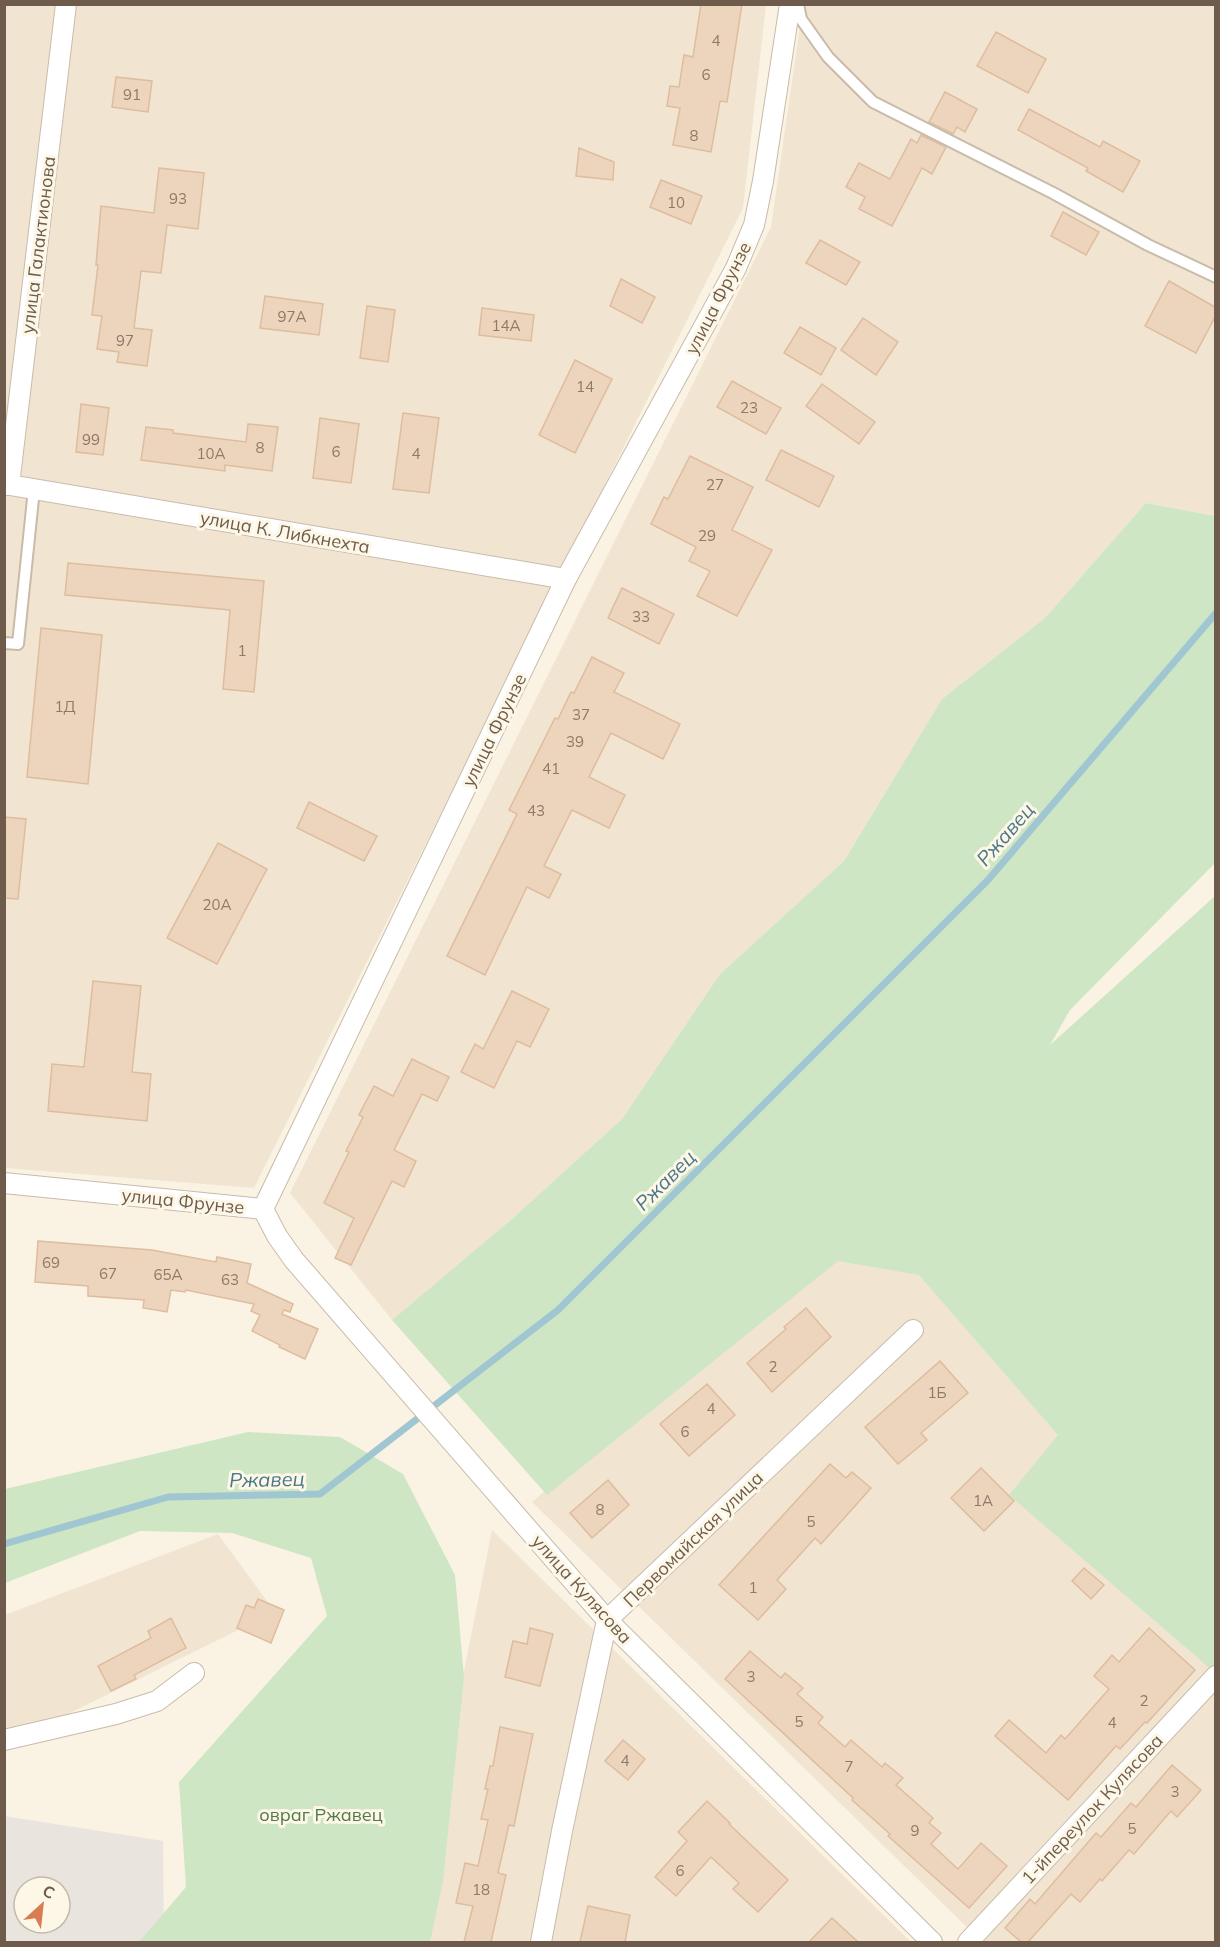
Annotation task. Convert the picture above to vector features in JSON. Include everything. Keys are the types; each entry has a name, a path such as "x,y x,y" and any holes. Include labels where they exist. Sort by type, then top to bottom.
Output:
{"street":[{"name":"улица Галактионова","path":"7,485 66,4"},
{"name":"улица Фрунзе","path":"4,1183 262,1209 566,579 736,268 754,225 763,181 790,4"},
{"name":"улица К. Либкнехта","path":"7,485 566,579"},
{"name":"улица Кулясова","path":"262,1209 294,1260 607,1620 932,1942"},
{"name":"Первомайская улица","path":"541,1942 607,1620 913,1330"},
{"path":"4,1740 116,1714 157,1701 194,1673"},
{"name":"1-йпереулок Кулясова","path":"968,1942 1215,1677"}],"lane":[{"path":"798,4 801,19 828,57 873,102 1148,245 1215,277"},
{"path":"4,643 18,644 34,489"}],"shaded area":[{"path":"4,5 766,5 743,208 254,1188 5,1168"},
{"path":"803,5 1215,5 1215,516 1146,503 1045,618 942,699 844,861 720,974 622,1119 513,1218 392,1320 290,1193 771,227"},
{"path":"866,1213 1059,1435 1010,1495 1215,1673 1215,1942 982,1942 532,1502"},
{"path":"492,1530 911,1942 410,1942"},
{"path":"218,1534 275,1612 58,1719 5,1737 5,1615"},
{"path":"4,1816 163,1841 164,1942 5,1942"}],"green space":[{"path":"1146,503 1215,516 1215,863 1070,1010 1050,1045 1215,896 1215,1673 1009,1495 1058,1435 919,1275 838,1261 547,1495 392,1320 513,1218 622,1119 720,974 844,861 942,699 1045,618"},
{"name":"овраг Ржавец","path":"248,1432 340,1437 403,1474 455,1575 464,1677 443,1881 430,1942 139,1942 186,1887 179,1782 327,1616 311,1558 232,1533 140,1531 5,1583 5,1489"}],"building":[{"path":"701,4 742,4 727,102 720,101 711,152 673,145 680,108 667,106 670,86 679,87 684,55 693,57"},
{"path":"996,32 1046,59 1028,93 977,66"},
{"path":"116,77 152,81 148,112 112,107"},
{"path":"945,92 977,109 965,132 957,127 953,134 929,122"},
{"path":"1029,109 1100,147 1103,141 1140,161 1123,192 1086,171 1088,168 1018,130"},
{"path":"921,135 946,147 932,174 922,168 892,226 859,209 865,197 846,187 859,163 890,179 911,139 917,143"},
{"path":"579,148 614,162 613,180 576,176"},
{"path":"159,168 204,173 198,229 167,225 161,273 141,271 134,328 152,330 147,366 117,362 119,352 97,349 102,316 92,315 98,265 96,265 101,206 154,213"},
{"path":"661,180 702,196 691,224 650,207"},
{"path":"1063,212 1099,232 1086,255 1051,236"},
{"path":"820,240 860,262 846,285 806,263"},
{"path":"621,279 655,297 642,323 610,306"},
{"path":"1169,281 1215,307 1215,317 1196,353 1145,326"},
{"path":"265,296 323,304 319,335 260,328"},
{"path":"367,306 395,310 388,362 360,358"},
{"path":"482,308 534,315 531,341 479,335"},
{"path":"863,318 898,342 876,375 841,350"},
{"path":"800,327 836,348 821,375 784,353"},
{"path":"575,360 612,379 575,453 539,435"},
{"path":"732,381 781,408 766,434 717,407"},
{"path":"822,384 875,422 859,444 806,406"},
{"path":"81,404 109,408 103,455 76,452"},
{"path":"403,413 439,418 429,493 393,489"},
{"path":"320,418 359,424 351,483 313,478"},
{"path":"248,424 278,427 272,471 225,465 225,471 141,460 146,427 173,430 173,433 246,442"},
{"path":"781,450 834,476 819,507 766,480"},
{"path":"690,456 753,487 732,530 772,550 737,616 697,596 710,571 689,561 696,547 651,524 664,497 668,499"},
{"path":"68,563 264,581 254,692 223,689 230,610 65,595"},
{"path":"622,588 674,614 659,644 608,618"},
{"path":"41,628 102,635 88,784 27,777"},
{"path":"592,657 624,673 614,692 680,724 663,759 611,733 589,777 625,795 609,828 572,810 544,866 561,874 549,898 527,887 485,975 447,956 517,814 509,810 555,718 558,719 571,692 574,693"},
{"path":"309,802 377,836 364,861 297,828"},
{"path":"4,817 26,819 18,899 4,898"},
{"path":"218,843 267,869 217,964 167,938"},
{"path":"93,981 141,986 132,1072 151,1074 147,1121 48,1111 52,1064 84,1067"},
{"path":"512,991 549,1009 530,1047 517,1041 494,1088 461,1072 475,1044 483,1049"},
{"path":"412,1059 449,1077 437,1101 422,1094 394,1150 416,1161 404,1187 392,1181 351,1265 335,1258 354,1218 324,1203 349,1152 346,1151 363,1117 359,1115 374,1086 393,1096"},
{"path":"38,1241 152,1250 216,1262 217,1257 251,1264 247,1283 293,1304 290,1312 284,1310 282,1314 318,1329 305,1359 252,1331 260,1315 251,1311 254,1304 186,1290 185,1292 171,1290 167,1312 143,1308 144,1300 88,1296 88,1286 35,1282"},
{"path":"806,1308 831,1337 772,1392 747,1363"},
{"path":"940,1361 968,1393 921,1433 927,1440 898,1464 865,1427"},
{"path":"707,1384 735,1415 689,1456 660,1424"},
{"path":"830,1464 846,1478 852,1472 871,1488 821,1544 815,1538 777,1580 786,1589 758,1620 719,1585"},
{"path":"981,1468 1014,1501 984,1531 951,1498"},
{"path":"608,1480 629,1505 592,1538 570,1513"},
{"path":"1084,1568 1104,1585 1091,1599 1072,1581"},
{"path":"258,1599 284,1610 271,1643 237,1628 246,1605 254,1608"},
{"path":"171,1618 186,1648 134,1675 136,1679 111,1691 98,1666 151,1638 148,1631"},
{"path":"530,1628 553,1634 540,1686 505,1677 513,1641 527,1644"},
{"path":"1149,1628 1195,1670 1120,1749 1116,1746 1068,1800 995,1736 1009,1720 1046,1753 1061,1735 1065,1739 1109,1689 1094,1676 1112,1655 1119,1662"},
{"path":"750,1651 781,1678 785,1673 803,1688 797,1694 823,1717 818,1723 845,1747 851,1740 882,1767 885,1763 903,1778 896,1785 933,1818 929,1823 941,1833 931,1844 958,1869 981,1843 1007,1866 969,1908 888,1836 890,1834 852,1800 853,1798 725,1679"},
{"path":"500,1727 533,1734 514,1826 509,1825 498,1873 506,1875 491,1942 464,1942 473,1906 456,1903 465,1863 478,1866 488,1820 481,1819 488,1789 485,1789 490,1766 493,1766"},
{"path":"623,1740 645,1759 628,1780 605,1761"},
{"path":"1172,1765 1201,1790 1177,1817 1171,1811 1134,1854 1129,1850 1080,1902 1071,1894 1028,1942 1021,1942 1005,1928 1030,1899 1035,1904 1096,1833 1101,1837 1131,1803 1136,1807"},
{"path":"707,1801 788,1880 758,1912 733,1889 739,1883 711,1857 676,1896 655,1877 687,1841 678,1832"},
{"path":"588,1906 630,1915 625,1942 580,1942"},
{"path":"832,1918 858,1942 809,1942"}],"waterway":[{"name":"Ржавец","path":"4,1544 168,1497 320,1494 558,1310 988,880 1216,613"}]}
